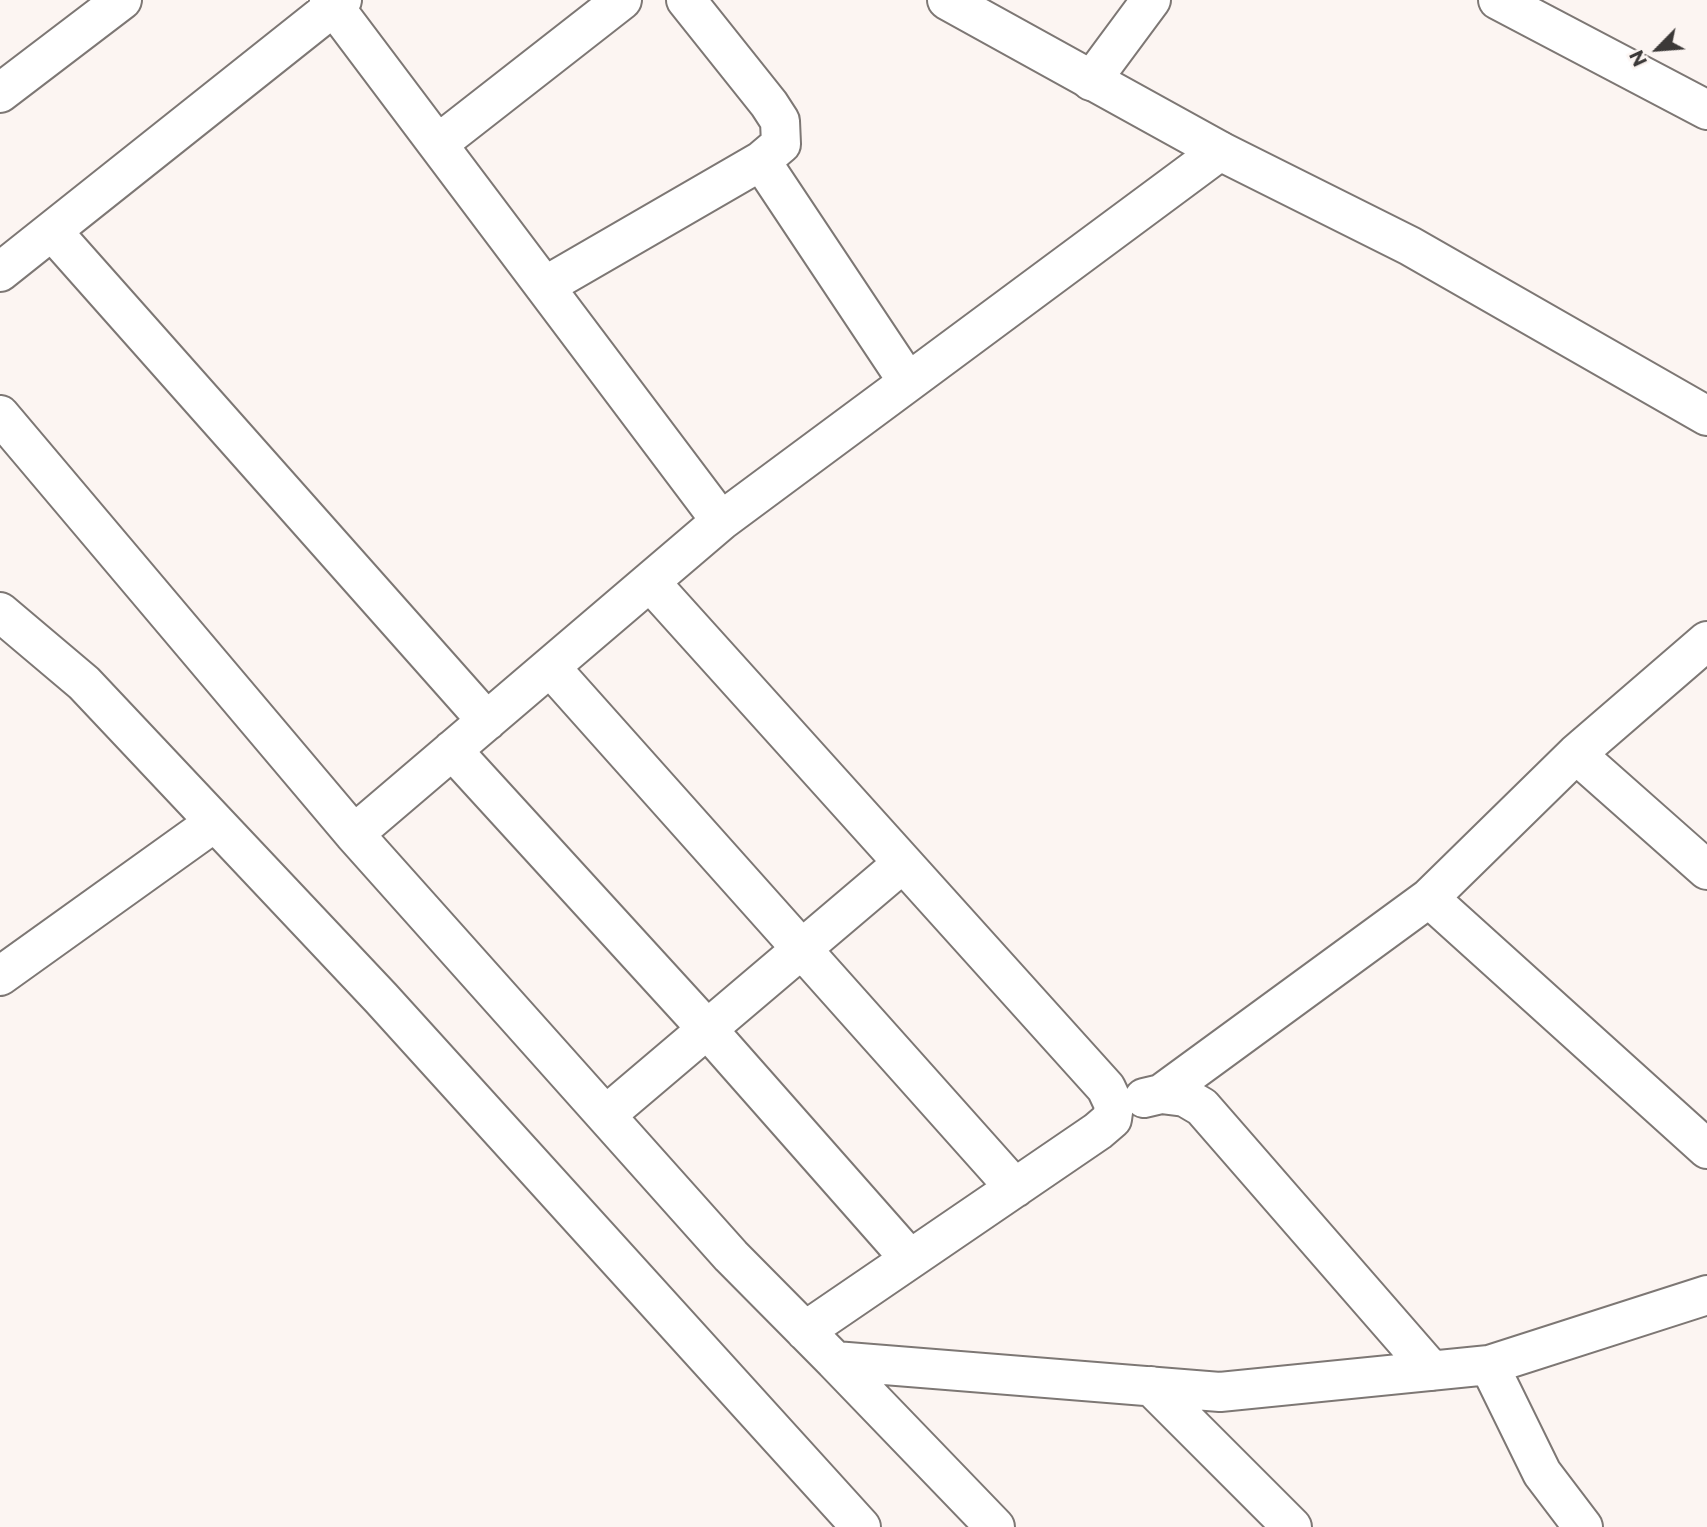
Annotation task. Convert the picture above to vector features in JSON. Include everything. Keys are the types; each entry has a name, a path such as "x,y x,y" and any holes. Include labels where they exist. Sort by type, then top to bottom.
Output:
{"street":[{"path":"0,93 122,0"},
{"path":"439,143 622,0"},
{"path":"545,286 761,161 781,144 780,121 686,0"},
{"path":"947,0 1220,151 1410,246 1707,416"},
{"path":"1091,81 1151,0"},
{"path":"1498,0 1704,105"},
{"path":"0,272 335,2 721,521"},
{"path":"354,834 721,521 1220,151"},
{"path":"761,161 908,382"},
{"path":"52,231 487,721"},
{"path":"0,415 354,834 731,1256 995,1527"},
{"path":"650,582 1106,1088 1114,1105 1112,1119 805,1331"},
{"path":"0,612 84,683 381,998 861,1527"},
{"path":"1161,1094 1429,898 1576,754 1707,641"},
{"path":"550,667 1015,1188"},
{"path":"452,750 707,1030 910,1259"},
{"path":"1576,754 1707,870"},
{"path":"0,976 215,822"},
{"path":"606,1115 903,863"},
{"path":"1429,898 1707,1149"},
{"path":"1114,1105 1161,1094 1185,1097 1202,1107 1432,1371"},
{"path":"835,1361 1220,1392 1489,1365 1707,1295"},
{"path":"1489,1365 1542,1474 1583,1527"},
{"path":"1151,1386 1292,1527"}]}
